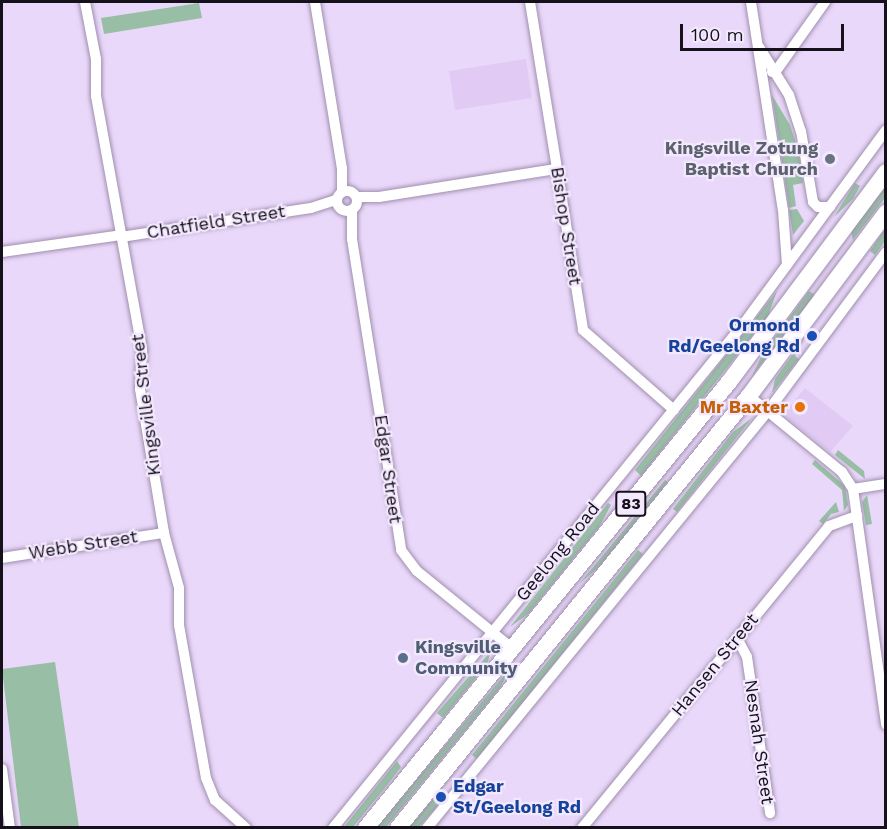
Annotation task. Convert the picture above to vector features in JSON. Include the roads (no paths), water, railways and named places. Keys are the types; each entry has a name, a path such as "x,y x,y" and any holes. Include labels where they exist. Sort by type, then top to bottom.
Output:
{"highway":[{"name":"Geelong Road","path":"366,828 729,382 885,172"},
{"name":"83","path":"398,828 749,396 885,213"},
{"path":"729,382 749,396"},
{"path":"513,649 532,664"}],"street":[{"name":"Kingsville Street","path":"86,2 96,59 96,96 142,350 140,389 164,533 178,588 179,627 208,784 218,803 246,828"},
{"name":"Edgar Street","path":"315,2 401,550 417,571 513,649"},
{"name":"Bishop Street","path":"530,2 585,334 674,410"},
{"path":"751,2 785,228 787,266"},
{"path":"762,73 776,71 825,2"},
{"path":"757,44 788,91 801,131 813,202 818,207 830,207"},
{"name":"Geelong Road","path":"333,828 674,410 787,266 885,130"},
{"name":"Chatfield Street","path":"2,252 311,208 556,169"},
{"path":"427,828 768,411 885,252"},
{"path":"749,396 845,475 853,489 885,725"},
{"path":"853,489 885,484"},
{"name":"Hansen Street","path":"582,828 829,526 856,516"},
{"name":"Webb Street","path":"2,558 164,533"},
{"name":"Nesnah Street","path":"737,638 747,657 770,813"},
{"path":"2,769 10,828"}],"place":[{"name":"Kingsville Zotung Baptist Church","path":"830,159"},
{"name":"Ormond Rd/Geelong Rd","path":"812,336"},
{"name":"Mr Baxter","path":"800,407"},
{"name":"Kingsville Community","path":"403,658"},
{"name":"Edgar St/Geelong Rd","path":"441,797"}]}
